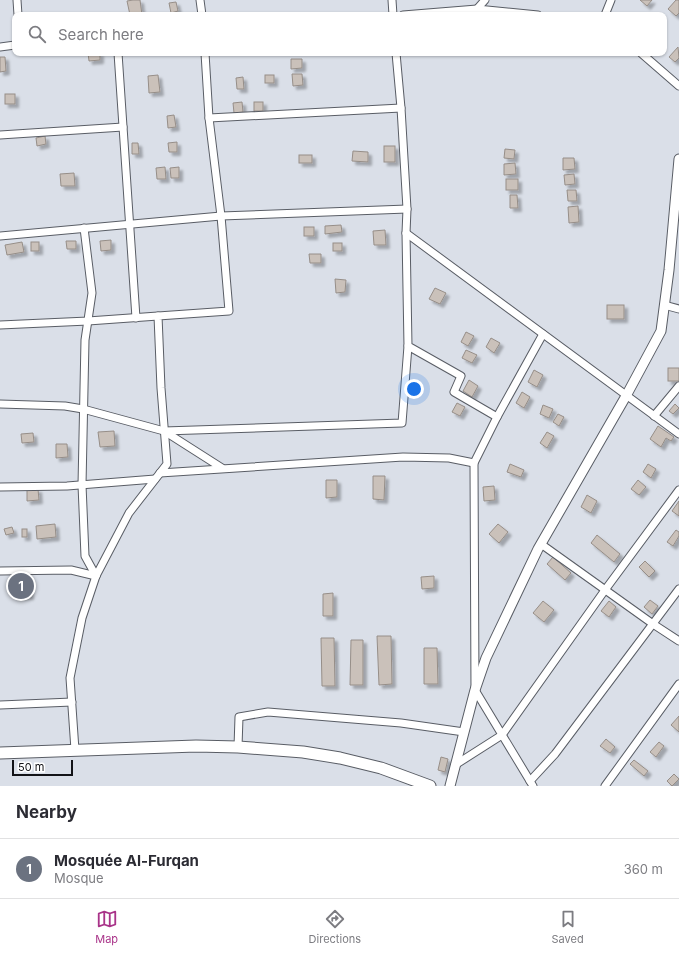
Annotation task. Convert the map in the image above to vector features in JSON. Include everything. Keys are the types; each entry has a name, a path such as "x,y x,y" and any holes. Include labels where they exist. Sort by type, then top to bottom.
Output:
{"main road":[{"path":"0,753 196,746 238,747 303,752 340,758 380,768 430,786"}],"street":[{"path":"17,0 18,12"},
{"path":"200,0 202,12"},
{"path":"392,0 393,12"},
{"path":"477,9 485,0"},
{"path":"606,12 611,0"},
{"path":"440,12 477,9 508,12"},
{"path":"0,47 12,46"},
{"path":"118,56 136,318"},
{"path":"0,325 88,321 229,311 205,56"},
{"path":"164,431 402,423 408,346 407,209 396,56"},
{"path":"644,56 679,86"},
{"path":"210,118 401,108"},
{"path":"0,135 123,127"},
{"path":"450,786 486,658 541,544 626,396 661,331 677,198 679,159"},
{"path":"0,236 221,216 407,209"},
{"path":"84,228 92,292 85,340 82,485 85,556 96,576"},
{"path":"406,233 679,434"},
{"path":"664,305 679,309"},
{"path":"75,750 70,678 82,618 96,576 129,513 166,464 158,316"},
{"path":"543,334 474,463 476,690 531,784 679,589"},
{"path":"408,346 461,376 454,392 498,417"},
{"path":"654,416 679,386"},
{"path":"0,404 64,406 84,409 164,431 222,468"},
{"path":"0,487 82,485 222,468 403,457 449,458 474,463"},
{"path":"455,765 502,735 679,490"},
{"path":"541,544 679,641"},
{"path":"0,571 71,570 96,576"},
{"path":"605,786 679,684"},
{"path":"0,705 72,702"},
{"path":"238,747 239,717 268,712 401,723 464,732"}],"building":[{"path":"140,0 142,12 129,12 127,1"},
{"path":"640,0 652,0 647,6"},
{"path":"676,0 679,0 679,13 676,16 668,9"},
{"path":"176,2 178,11 171,12 169,3"},
{"path":"678,47 679,58 675,62 669,57"},
{"path":"88,56 100,56 100,60 89,61"},
{"path":"0,57 5,57 6,71 0,72"},
{"path":"291,59 302,59 302,68 291,69"},
{"path":"292,74 302,74 303,85 293,86"},
{"path":"158,75 160,92 149,93 148,76"},
{"path":"265,75 274,75 274,83 265,83"},
{"path":"243,77 244,89 237,89 236,78"},
{"path":"5,94 15,94 15,104 5,104"},
{"path":"242,102 243,112 234,113 233,103"},
{"path":"254,102 263,102 263,111 254,111"},
{"path":"174,115 176,127 168,128 167,116"},
{"path":"45,136 46,144 37,146 36,138"},
{"path":"177,142 177,152 169,152 168,143"},
{"path":"132,143 138,143 139,154 132,154"},
{"path":"384,146 395,146 395,162 384,162"},
{"path":"505,149 515,150 514,159 504,158"},
{"path":"353,151 368,152 368,162 352,161"},
{"path":"299,155 312,155 312,163 299,163"},
{"path":"563,158 574,158 575,169 563,170"},
{"path":"515,163 516,174 504,175 504,164"},
{"path":"165,167 166,179 157,179 156,168"},
{"path":"179,167 179,178 171,178 170,168"},
{"path":"74,173 75,186 61,186 60,174"},
{"path":"574,174 575,184 565,185 564,175"},
{"path":"506,179 518,179 518,190 506,190"},
{"path":"567,190 576,190 577,201 568,201"},
{"path":"510,195 517,195 518,208 510,208"},
{"path":"578,206 579,222 569,223 568,207"},
{"path":"341,225 342,232 325,234 325,226"},
{"path":"304,227 314,227 314,236 304,236"},
{"path":"385,230 386,245 374,245 373,231"},
{"path":"111,240 111,250 101,251 100,241"},
{"path":"66,241 76,241 76,249 67,249"},
{"path":"22,242 24,252 7,255 5,245"},
{"path":"31,242 39,242 39,251 31,251"},
{"path":"333,243 342,243 342,251 333,251"},
{"path":"309,254 321,254 321,263 310,263"},
{"path":"335,279 346,280 345,292 336,293"},
{"path":"435,288 446,293 440,304 429,299"},
{"path":"607,305 624,305 624,319 607,319"},
{"path":"466,332 474,336 468,346 461,342"},
{"path":"491,338 500,343 494,353 486,347"},
{"path":"466,350 477,355 472,363 462,358"},
{"path":"668,368 679,368 679,381 668,381"},
{"path":"534,370 543,375 537,387 528,382"},
{"path":"469,380 478,386 472,397 463,391"},
{"path":"522,392 530,397 524,408 516,403"},
{"path":"457,403 465,407 460,416 452,412"},
{"path":"675,404 679,408 673,414 669,411"},
{"path":"543,405 553,409 549,418 540,414"},
{"path":"558,414 564,417 559,426 553,422"},
{"path":"658,426 674,437 671,441 666,438 661,447 650,439"},
{"path":"114,431 115,446 100,447 98,432"},
{"path":"547,432 554,436 547,448 540,443"},
{"path":"33,433 34,442 22,443 21,434"},
{"path":"56,444 67,444 68,457 56,458"},
{"path":"510,464 524,470 521,477 507,472"},
{"path":"648,464 656,469 651,478 643,472"},
{"path":"373,476 385,476 384,500 373,499"},
{"path":"326,480 337,480 337,497 326,498"},
{"path":"638,480 646,487 639,495 631,489"},
{"path":"494,486 495,500 484,501 483,487"},
{"path":"38,489 39,500 27,501 27,490"},
{"path":"587,495 597,501 591,513 581,507"},
{"path":"679,501 679,516 672,511"},
{"path":"55,524 56,537 37,539 36,526"},
{"path":"498,524 508,532 499,543 489,534"},
{"path":"12,527 14,533 6,535 4,529"},
{"path":"22,529 27,529 27,537 22,537"},
{"path":"676,530 679,532 679,536 673,546 667,542"},
{"path":"597,535 620,554 614,562 591,543"},
{"path":"553,557 571,573 565,580 547,564"},
{"path":"645,561 655,571 649,577 639,567"},
{"path":"13,576 29,576 30,596 14,596"},
{"path":"434,576 434,588 422,589 421,577"},
{"path":"333,593 333,616 323,616 323,594"},
{"path":"650,600 658,606 652,614 644,607"},
{"path":"543,601 554,610 544,622 533,613"},
{"path":"609,601 616,607 609,617 601,611"},
{"path":"377,636 391,636 392,684 379,685"},
{"path":"321,638 334,638 335,686 322,686"},
{"path":"351,640 363,640 363,685 350,685"},
{"path":"424,648 437,648 438,684 424,684"},
{"path":"679,716 679,732 671,725"},
{"path":"606,739 615,747 610,753 600,746"},
{"path":"659,742 664,746 656,757 650,752"},
{"path":"441,757 448,759 445,772 438,770"},
{"path":"634,760 648,771 644,776 630,764"},
{"path":"674,774 679,779 672,786 667,781"}],"place":[{"name":"Mosquée Al-Furqan","path":"21,586"}]}
